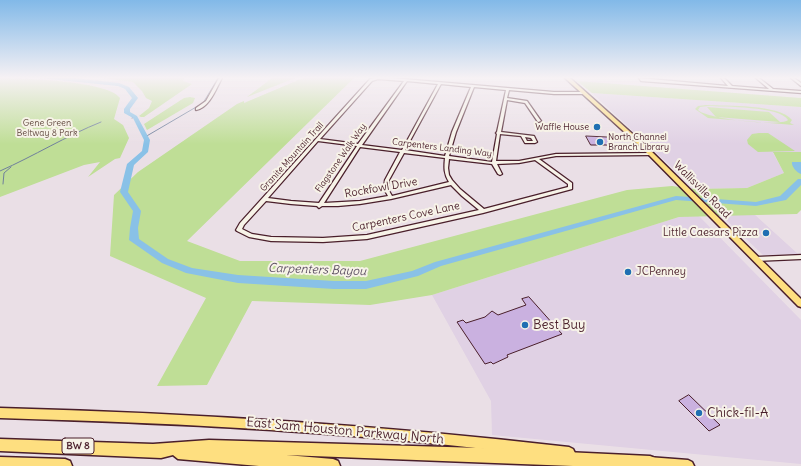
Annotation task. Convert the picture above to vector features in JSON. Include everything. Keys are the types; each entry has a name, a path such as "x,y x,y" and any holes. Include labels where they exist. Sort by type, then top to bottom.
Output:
{"highway":[{"name":"BW 8","path":"0,445 156,450 333,466"},
{"path":"156,450 217,446 481,455 650,463"},
{"name":"BW 8","path":"0,464 65,466"}],"main road":[{"name":"Wallisville Road","path":"591,100 653,156 801,304"},
{"name":"East Sam Houston Parkway North","path":"0,413 226,421 505,445 650,463 688,466"}],"street":[{"path":"197,109 208,100"},
{"name":"Granite Mountain Trail","path":"239,230 242,224 265,200 316,140 356,100"},
{"name":"Flagstone Walk Way","path":"319,206 359,146 392,100"},
{"path":"391,198 386,189 387,182 402,151 431,100"},
{"path":"467,100 446,156 446,169 447,175 453,183 483,211"},
{"path":"500,174 494,163 505,100"},
{"path":"510,100 526,102 539,120"},
{"path":"498,133 523,136"},
{"name":"Carpenters Landing Way","path":"316,140 494,163 513,163 556,155 620,157 653,156"},
{"name":"Carpenters Cove Lane","path":"239,230 251,236 271,240 345,239 389,233 567,190 571,187 536,159"},
{"name":"Rockfowl Drive","path":"265,200 297,205 319,206 354,204 391,198 453,183"},
{"path":"756,259 801,257"}],"shaded area":[{"path":"599,100 693,100 801,107 801,152 773,153 784,173 747,188 695,189"},
{"path":"754,214 798,254 763,255 721,215"},
{"path":"698,215 801,320 801,464 492,435 491,401 432,295 679,217"}],"green space":[{"name":"Gene Green Beltway 8 Park","path":"0,100 120,100 114,119 123,125 129,138 120,158 115,159 88,177 100,162 84,165 0,197"},
{"path":"149,100 169,100 144,117 139,116 149,108 152,101"},
{"path":"181,100 194,100 193,103 147,130 144,124"},
{"path":"252,100 332,100 187,241 240,261 360,261 627,190 672,186 695,189 747,188 784,173 773,152 801,152 801,210 797,214 679,217 432,295 370,305 252,301 207,385 157,386 206,298 110,256 114,195 138,172 237,104 244,101 244,103"},
{"path":"693,100 801,100 801,107"},
{"path":"706,105 765,108 786,115 792,120 790,123 794,125 772,123 788,120 783,115 774,112 751,108 700,107 698,110 704,113 740,121 708,118 695,109 698,106"},
{"path":"707,107 769,112 780,122 716,117"},
{"path":"768,133 795,151 758,152 748,144 747,140 752,134"}],"building":[{"name":"North Channel Branch Library","path":"586,136 607,137 614,145 591,145"},
{"path":"529,297 562,334 507,355 508,357 493,364 491,362 485,364 457,322 463,320 466,323 485,317 492,311 498,315 526,305 522,299"},
{"name":"Chick-fil-A","path":"689,395 720,425 709,431 679,401"}],"waterway":[{"name":"Carpenters Bayou","path":"134,100 127,109 127,113 135,117 147,140 145,152 131,164 124,192 137,211 134,228 134,240 165,261 190,271 238,279 334,285 366,285 414,274 438,264 676,198 756,204 783,198 801,181"},
{"path":"145,137 203,103 205,100"},
{"path":"0,171 75,133 101,122"},
{"name":"Carpenters Bayou","path":"801,164 795,164 801,172"},
{"path":"3,184 4,173 11,167"}],"place":[{"name":"Waffle House","path":"597,127"},
{"name":"North Channel Branch Library","path":"600,142"},
{"name":"Little Caesars Pizza","path":"766,233"},
{"name":"JCPenney","path":"628,272"},
{"name":"Best Buy","path":"525,325"},
{"name":"Chick-fil-A","path":"699,413"}]}
